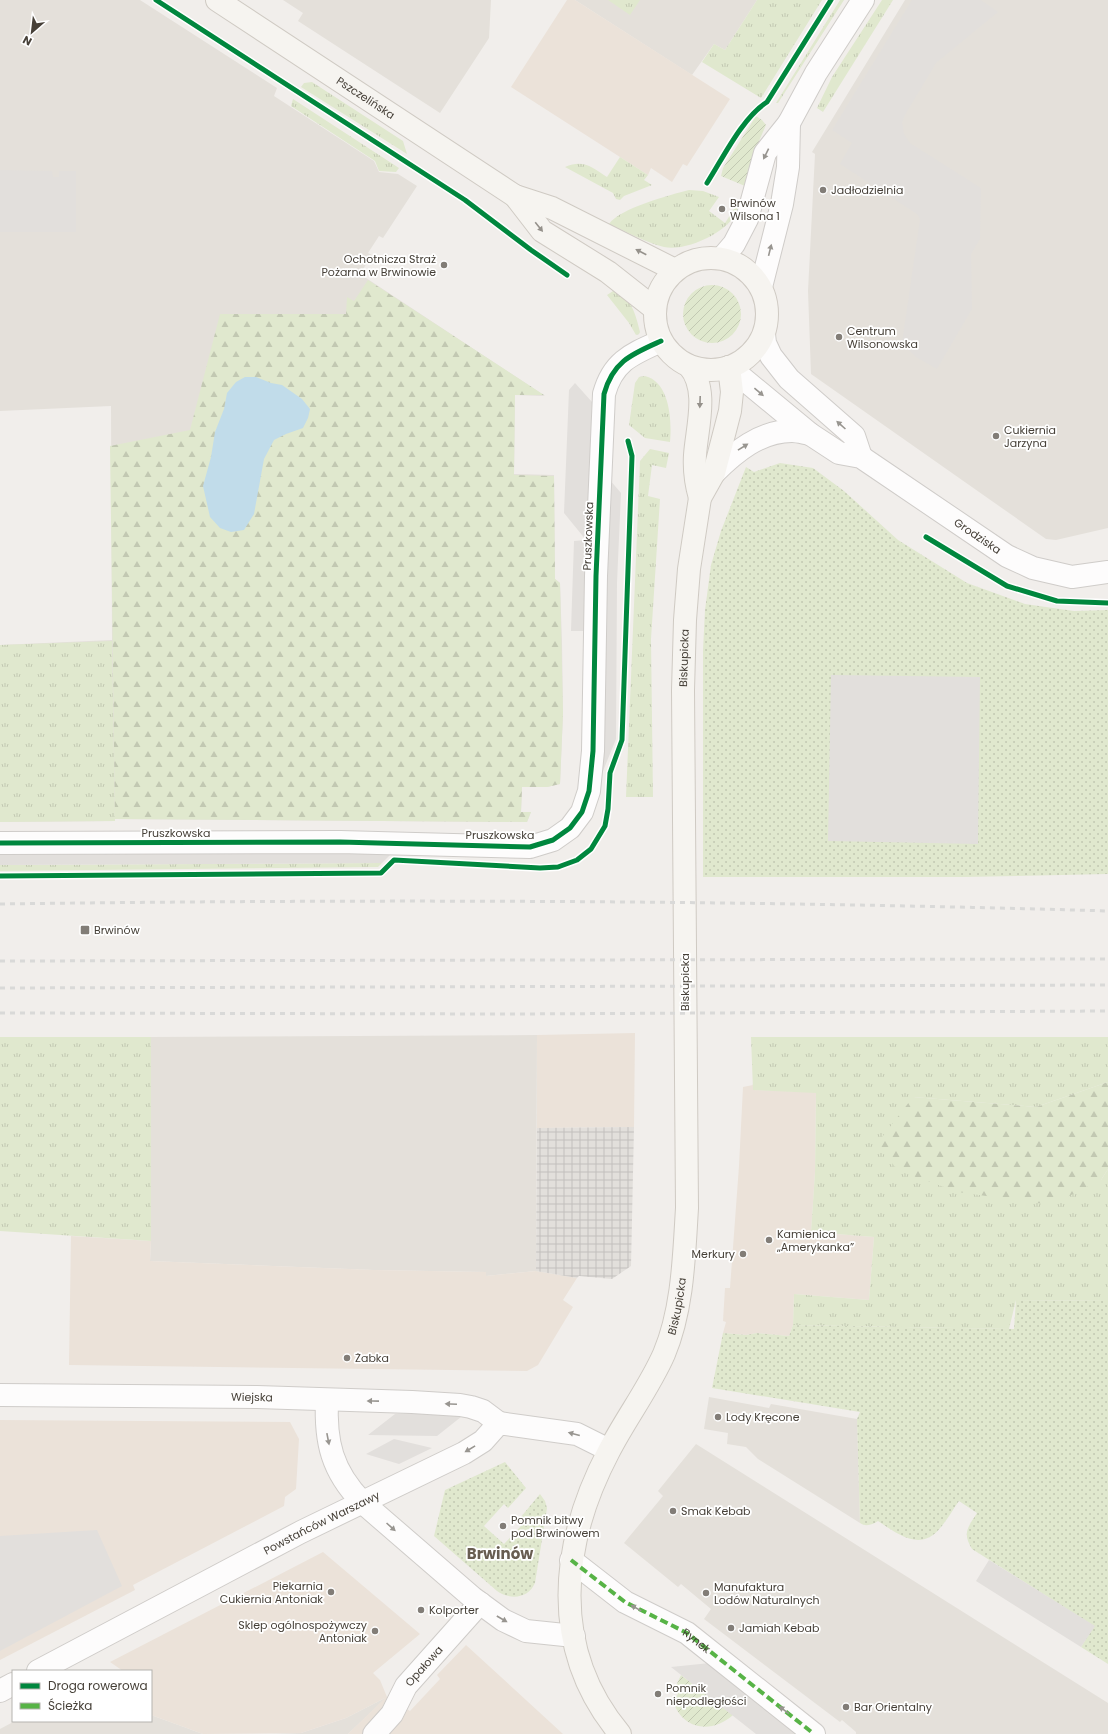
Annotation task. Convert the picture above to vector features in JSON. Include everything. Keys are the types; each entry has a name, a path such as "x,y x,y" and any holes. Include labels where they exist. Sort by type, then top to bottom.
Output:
{"main road":[{"name":"Pszczelińska","path":"217,0 515,196 552,208 675,270"},
{"name":"Pszczelińska","path":"515,196 542,231 608,272 655,309"},
{"path":"710,257 722,258 734,262 744,269 754,277 761,288 766,299 767,311 767,322 764,334 758,345 750,354 740,362 729,367 719,370 709,370 689,366 678,360 668,351 661,341 654,320 655,309 661,287 675,270 697,259 710,257"},
{"name":"Biskupicka","path":"689,366 693,370 700,394 695,456 695,479 700,498"},
{"name":"Biskupicka","path":"609,1450 664,1353 676,1311 683,1268 687,1208 683,690 684,628 689,569 700,498 714,473 730,411 732,392 729,367"},
{"path":"609,1450 586,1500 576,1532 571,1560 568,1600 578,1660 588,1686 601,1709 620,1734"}],"street":[{"path":"722,258 734,244 747,219 765,153 789,122 816,73 863,0"},
{"path":"761,288 788,167 789,122"},
{"path":"764,334 764,343 771,356 789,379 854,436 862,457"},
{"name":"Pruszkowska","path":"0,843 340,842 530,847 553,840 565,832 578,818 586,802 589,791 593,751 596,576 604,394 609,379 619,365 635,352 661,341"},
{"name":"Grodziska","path":"729,367 810,434 839,453 862,457 1007,556 1034,568 1072,577 1108,572"},
{"name":"Grodziska","path":"714,473 728,458 743,447 763,438 791,431 810,434"},
{"name":"Wiejska","path":"0,1395 258,1397 460,1405 483,1411 499,1423"},
{"path":"326,1400 326,1430 333,1460 350,1490 362,1502 480,1603 503,1620 520,1629 542,1634 574,1636"},
{"path":"499,1423 577,1434 609,1450"},
{"name":"Powstańców Warszawy","path":"40,1670 294,1536 464,1453 483,1441 499,1423"},
{"name":"Rynek","path":"571,1560 624,1602 687,1633 814,1734"},
{"name":"Opałowa","path":"374,1734 392,1714 406,1686 480,1603"},
{"path":"0,1691 12,1685"}],"shaded area":[{"path":"0,0 140,0 277,88 274,96 374,161 379,172 398,174 417,186 383,238 379,236 368,253 372,255 360,274 545,396 515,395 514,474 554,475 555,579 560,583 563,714 560,784 547,787 522,787 521,812 531,812 527,822 115,819 115,821 0,822 0,645 112,640 111,406 0,411"},
{"path":"283,0 491,0 489,38 440,113 298,21 303,13"},
{"path":"567,0 575,0 730,99 687,166 683,164 672,182 651,168 648,175 511,87"},
{"path":"575,0 757,0 725,50 714,44 692,75"},
{"path":"905,0 1108,0 1108,528 1056,540 1046,539 811,374 808,291 815,154 812,152"},
{"path":"912,0 981,0 998,12 936,63 905,115 902,123 904,134 910,143 981,188 980,239 971,254 972,309 937,369 916,357 902,343 920,219 917,214 840,164 852,143 832,130"},
{"path":"0,170 52,171 53,177 59,177 59,171 76,171 76,232 0,232"},
{"path":"575,383 592,402 584,631 571,631 574,541 586,540 564,513 569,390"},
{"path":"609,479 621,493 617,583 616,739 603,771"},
{"path":"831,675 980,677 978,844 828,841"},
{"path":"393,852 382,863 0,865 0,853"},
{"path":"635,1033 634,1127 537,1128 537,1035"},
{"path":"537,1035 536,1271 486,1276 485,1272 374,1270 150,1261 151,1037"},
{"path":"753,1085 753,1090 816,1092 815,1172 811,1232 874,1237 869,1300 794,1294 793,1325 789,1336 757,1333 746,1335 723,1333 726,1322 723,1321 725,1288 730,1288 743,1087"},
{"path":"634,1127 631,1266 612,1279 579,1276 577,1278 536,1271 537,1128"},
{"path":"71,1236 151,1241 150,1261 374,1270 486,1272 486,1276 536,1271 577,1278 563,1300 573,1307 538,1365 527,1371 69,1365"},
{"path":"709,1397 769,1408 771,1404 857,1419 860,1523 758,1459 746,1447 727,1444 728,1433 704,1429"},
{"path":"466,1413 437,1436 368,1435 395,1414"},
{"path":"0,1420 290,1422 299,1439 296,1489 285,1497 284,1506 133,1585 135,1590 0,1660"},
{"path":"394,1439 432,1448 399,1464 366,1454"},
{"path":"696,1444 1108,1703 1108,1734 856,1734 856,1732 842,1720 840,1722 704,1619 711,1609 681,1584 678,1587 624,1543 663,1496 658,1491"},
{"path":"97,1530 122,1586 0,1651 0,1536"},
{"path":"323,1552 420,1634 373,1673 380,1680 387,1697 410,1711 440,1679 437,1675 466,1645 563,1734 348,1734 385,1698 346,1718 301,1733 203,1734 152,1715 152,1670 122,1670 110,1662"},
{"path":"989,1560 1095,1626 1081,1647 976,1581"},
{"path":"710,1663 798,1734 756,1734 671,1667"},
{"path":"387,1697 348,1734 272,1734 301,1733 346,1718"},
{"path":"152,1715 203,1734 0,1734 0,1729 13,1722 152,1722"}],"green space":[{"path":"608,0 640,0 630,15"},
{"path":"757,0 822,0 761,98 702,62 714,44 725,50"},
{"path":"840,0 844,0 778,103 776,103"},
{"path":"882,0 893,0 823,112 817,108 832,77"},
{"path":"312,82 403,141 407,154 301,87 304,83"},
{"path":"293,99 399,168 396,172 379,171 375,161 291,106"},
{"path":"756,116 766,125 753,155 745,186 721,176 723,168"},
{"path":"620,157 648,175 644,180 652,185 624,196 620,200 616,199 613,193 565,167 577,164 587,165 607,177"},
{"path":"689,190 703,191 719,197 709,211 725,223 736,206 739,208 727,224 718,232 696,243 673,248 664,247 636,237 609,224 615,218 634,208"},
{"path":"368,280 544,395 515,395 514,475 554,476 555,579 560,583 563,713 560,784 547,787 522,787 521,812 531,812 527,822 115,819 110,446 190,430 220,314 346,314 347,297 354,301"},
{"path":"712,285 728,290 736,298 741,314 736,330 728,338 712,343 696,338 688,330 683,314 688,298 696,290"},
{"path":"616,289 626,297 635,313 640,332 639,334 636,335 629,323 607,295"},
{"path":"645,376 660,386 668,403 670,413 670,442 645,438 629,425 635,383 639,377"},
{"path":"650,449 669,453 666,468 652,465 648,496 660,499 651,639 653,797 626,797 640,461"},
{"path":"780,463 813,468 844,491 898,540 967,583 1025,604 1074,611 1108,610 1108,874 964,877 703,877 703,650 705,610 711,565 721,531 746,467 754,472"},
{"path":"112,641 115,821 0,822 0,645"},
{"path":"382,863 378,867 0,871 0,865"},
{"path":"0,1037 151,1037 151,1241 0,1231"},
{"path":"751,1037 1108,1037 1108,1082 1036,1107 913,1097 1101,1180 1108,1169 1108,1301 1016,1300 1009,1329 793,1325 794,1294 869,1300 874,1237 811,1232 815,1172 816,1093 753,1090"},
{"path":"1108,1082 1108,1169 1101,1180 1051,1205 958,1192 899,1171 876,1145 913,1097 1036,1107"},
{"path":"1016,1300 1108,1301 1108,1664 1081,1647 1094,1626 972,1549 967,1539 967,1530 977,1513 959,1501 941,1527 933,1535 926,1539 910,1539 893,1531 878,1521 869,1525 860,1523 857,1419 860,1412 712,1388 723,1333 746,1335 757,1333 789,1336 793,1325 1014,1329"},
{"path":"505,1462 526,1488 508,1508 504,1504 484,1526 504,1544 521,1526 520,1518 540,1494 545,1501 547,1508 535,1583 528,1592 523,1595 513,1597 497,1591 434,1536 445,1490"},
{"path":"681,1675 733,1715 725,1721 707,1727 690,1723 683,1718 677,1711 673,1701 678,1694 674,1690"}],"water":[{"path":"245,377 256,377 271,383 282,385 302,399 310,409 308,418 303,428 274,440 264,459 254,514 244,530 231,532 220,528 210,517 203,486 211,457 215,432 224,409 227,393 236,382"}],"railway":[{"path":"0,904 415,901 693,903 970,907 1108,911"},
{"path":"0,961 1108,959"},
{"path":"0,988 1108,985"},
{"path":"0,1013 511,1014 1108,1011"}],"marked path":[{"path":"571,1560 625,1602 687,1633 814,1734"}],"cycle path":[{"path":"156,0 465,200 567,275"},
{"path":"707,183 741,128 749,118 767,102 831,0"},
{"path":"0,843 340,842 530,847 553,840 570,828 582,812 589,791 593,751 596,576 604,394 608,383 618,366 641,350 661,341"},
{"path":"0,876 381,873 394,860 540,868 558,867 577,860 591,849 605,826 608,809 610,773 622,740 632,456 628,441"},
{"path":"926,537 1007,586 1057,601 1108,603"}],"place":[{"name":"Jadłodzielnia","path":"823,190"},
{"name":"Brwinów Wilsona 1","path":"722,209"},
{"name":"Ochotnicza Straż Pożarna w Brwinowie","path":"444,265"},
{"name":"Centrum Wilsonowska","path":"839,337"},
{"name":"Cukiernia Jarzyna","path":"996,436"},
{"name":"Brwinów","path":"85,930"},
{"name":"Kamienica „Amerykanka”","path":"769,1240"},
{"name":"Merkury","path":"743,1254"},
{"name":"Żabka","path":"347,1358"},
{"name":"Lody Kręcone","path":"718,1417"},
{"name":"Smak Kebab","path":"673,1511"},
{"name":"Pomnik bitwy pod Brwinowem","path":"503,1526"},
{"name":"Piekarnia Cukiernia Antoniak","path":"331,1592"},
{"name":"Manufaktura Lodów Naturalnych","path":"706,1593"},
{"name":"Kolporter","path":"421,1610"},
{"name":"Jamiah Kebab","path":"731,1628"},
{"name":"Sklep ogólnospożywczy Antoniak","path":"375,1631"},
{"name":"Pomnik niepodległości","path":"658,1694"},
{"name":"Bar Orientalny","path":"846,1707"}],"district":[{"name":"Brwinów","path":"500,1554"}]}
